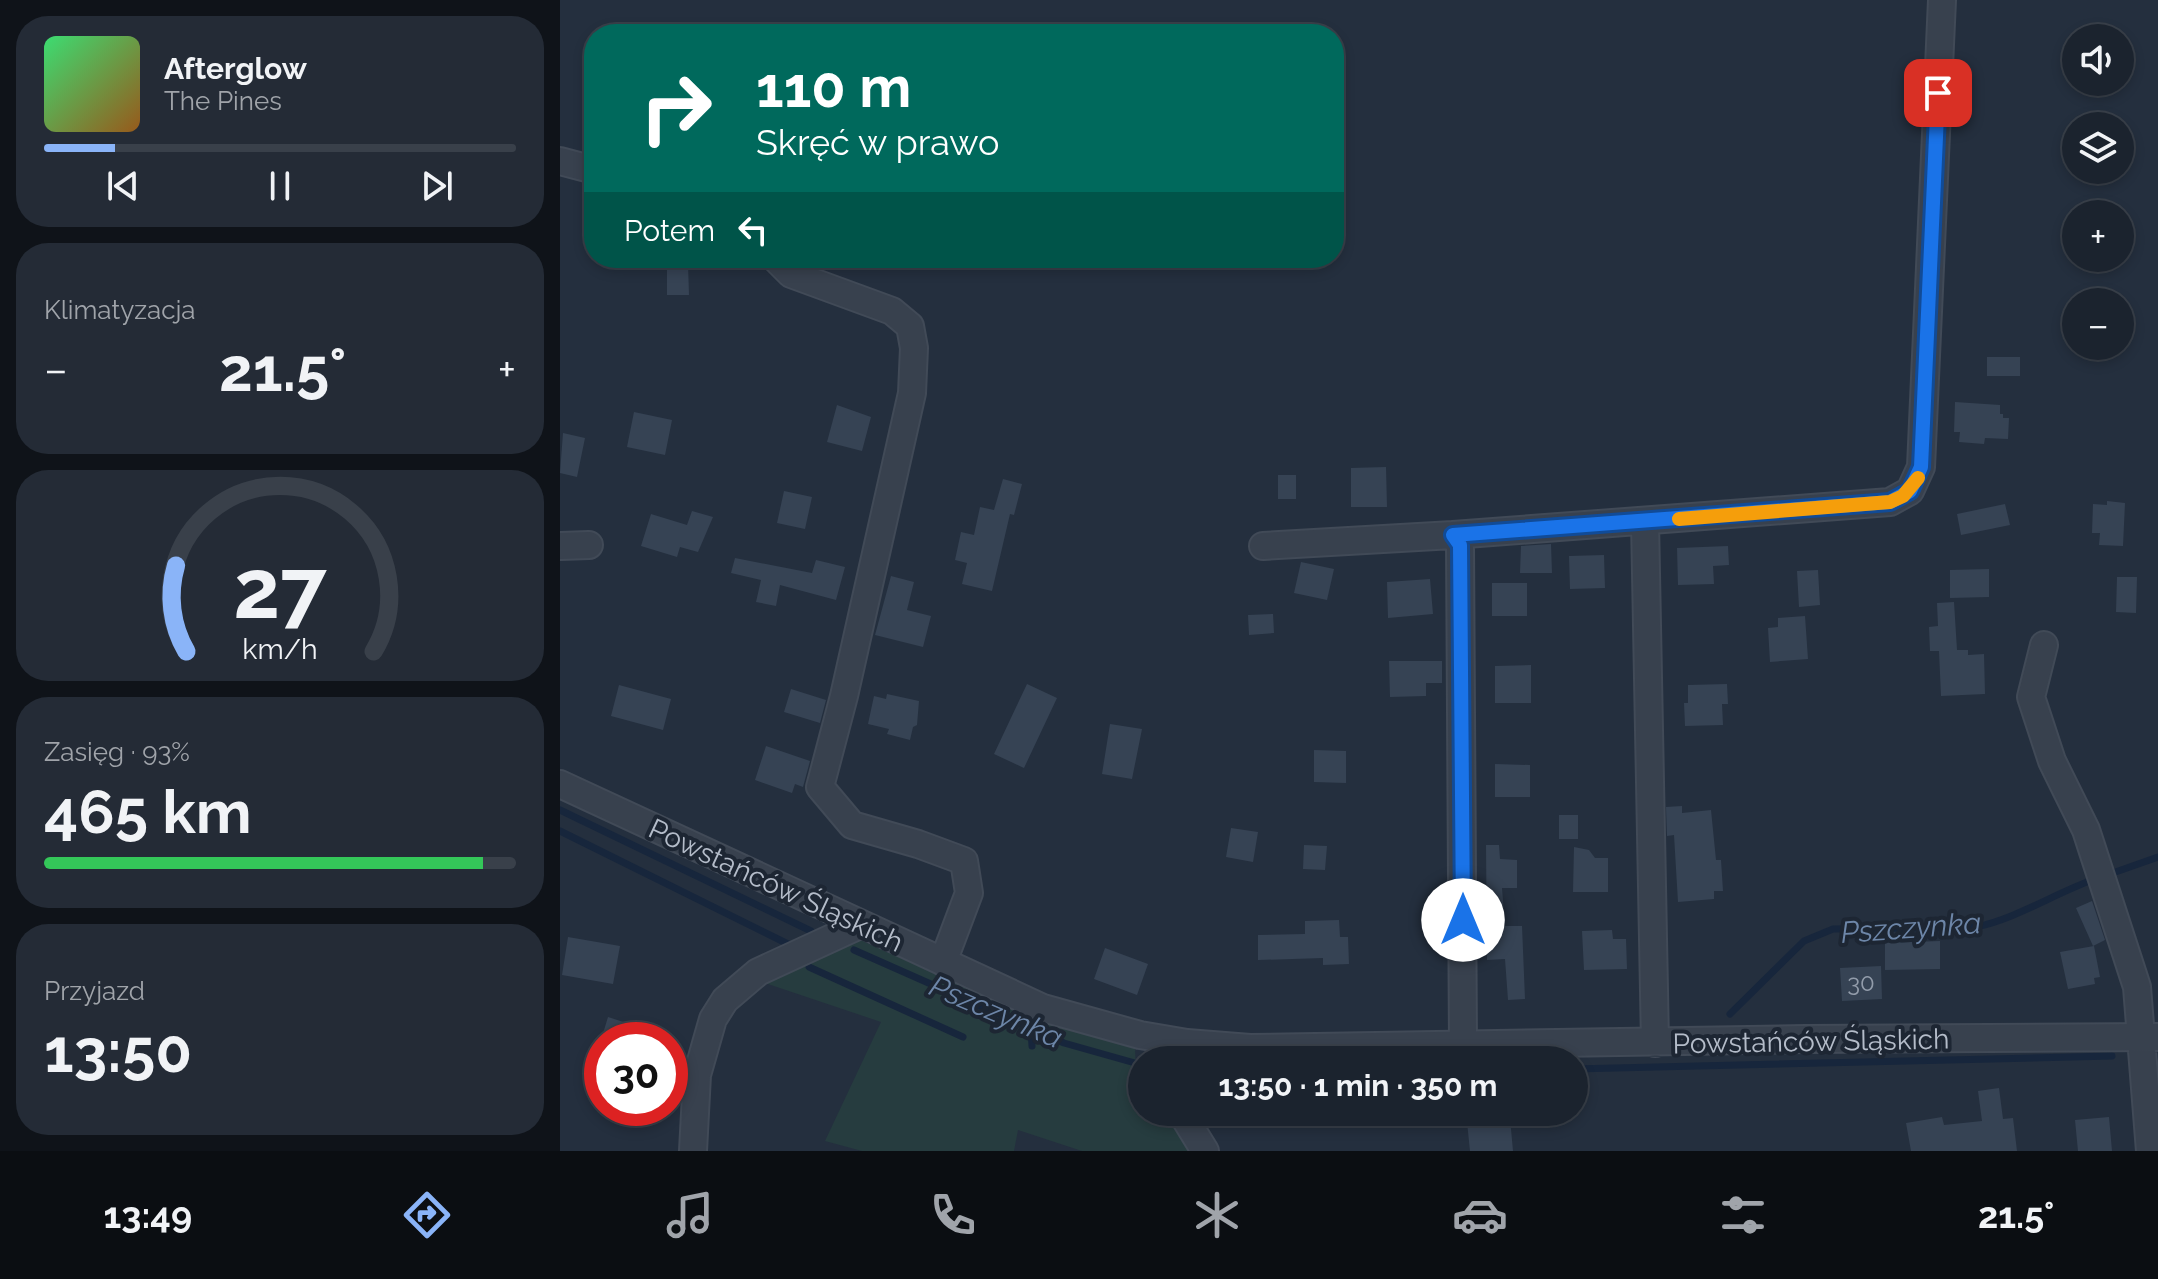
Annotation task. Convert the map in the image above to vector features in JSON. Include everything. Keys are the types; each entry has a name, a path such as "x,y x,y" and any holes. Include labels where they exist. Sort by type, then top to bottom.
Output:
{"street":[{"path":"1263,546 1890,502 1903,496 1917,480 1921,467 1942,0"},
{"path":"560,161 584,167"},
{"path":"785,268 791,274 892,311 910,326 914,348 912,393 844,696 820,787 852,825 964,861 969,893 943,962"},
{"path":"1645,521 1655,1043"},
{"path":"1453,535 1460,545 1463,1045"},
{"path":"560,546 589,545"},
{"path":"2044,645 2031,697 2052,761 2086,830 2137,987 2149,1037 2150,1151"},
{"name":"Powstańców Śląskich","path":"560,784 1043,1008 1152,1046"},
{"path":"693,1151 697,1075 713,1019 725,1000 758,972 860,925"},
{"name":"Powstańców Śląskich","path":"1392,1046 2149,1037"},
{"path":"1190,1126 1205,1151"}],"green space":[{"path":"858,939 1034,1018 1128,1046 1128,1126 1177,1126 1192,1151 1082,1151 1018,1130 1014,1151 862,1151 825,1141 881,1022 765,983"}],"building":[{"path":"667,268 688,268 689,295 667,295"},
{"path":"1987,357 2020,357 2020,376 1987,376"},
{"path":"1955,402 2000,405 2000,414 2003,418 2009,418 2008,439 1985,438 1984,444 1959,442 1960,432 1954,432"},
{"path":"837,405 871,417 862,451 827,442"},
{"path":"634,412 672,420 665,455 627,447"},
{"path":"563,433 585,438 577,477 560,473"},
{"path":"1386,467 1387,507 1351,507 1351,468"},
{"path":"1278,475 1296,475 1296,499 1278,499"},
{"path":"1003,479 1022,484 1014,515 1010,514 992,591 962,584 967,563 955,560 961,532 974,535 980,507 994,510"},
{"path":"784,491 812,497 805,529 777,523"},
{"path":"2107,501 2125,503 2123,546 2099,545 2100,533 2092,533 2093,504 2107,505"},
{"path":"2005,504 2010,525 1961,535 1957,514"},
{"path":"692,511 713,517 698,552 680,547 677,557 641,546 651,514 687,525"},
{"path":"1551,544 1552,573 1520,573 1521,546"},
{"path":"1728,546 1729,565 1713,566 1714,584 1678,585 1677,548"},
{"path":"1604,555 1605,588 1570,589 1569,556"},
{"path":"735,558 812,573 816,560 845,567 836,600 780,585 776,606 756,602 761,580 731,573"},
{"path":"1301,562 1334,569 1327,600 1294,593"},
{"path":"1989,569 1989,597 1950,598 1950,570"},
{"path":"1818,570 1820,605 1799,607 1797,571"},
{"path":"891,576 914,582 907,610 931,616 923,647 875,635"},
{"path":"2117,577 2137,577 2136,613 2116,612"},
{"path":"1430,579 1433,614 1388,618 1387,582"},
{"path":"1492,583 1527,583 1527,616 1492,616"},
{"path":"1954,602 1957,650 1968,650 1968,655 1984,654 1985,694 1941,696 1939,651 1930,651 1929,627 1938,626 1937,603"},
{"path":"1273,614 1274,633 1249,635 1248,615"},
{"path":"1805,616 1808,659 1770,662 1768,628 1778,627 1778,618"},
{"path":"1389,661 1442,661 1442,683 1426,683 1426,696 1390,697"},
{"path":"1531,665 1531,703 1495,703 1495,666"},
{"path":"1027,684 1057,698 1024,768 994,754"},
{"path":"1727,684 1728,704 1722,704 1723,725 1685,726 1684,703 1688,703 1688,685"},
{"path":"619,685 671,699 663,730 611,716"},
{"path":"791,689 826,700 820,723 784,712"},
{"path":"887,694 919,701 917,725 913,727 910,740 887,734 889,729 868,724 874,696 886,699"},
{"path":"1110,724 1142,729 1132,779 1102,774"},
{"path":"766,746 810,761 803,787 795,784 792,793 755,780"},
{"path":"1314,750 1346,751 1346,783 1314,782"},
{"path":"1495,764 1530,765 1530,797 1495,797"},
{"path":"1682,806 1682,813 1711,810 1716,860 1721,860 1723,891 1714,891 1714,899 1678,902 1674,835 1667,836 1666,807"},
{"path":"1559,815 1578,815 1578,839 1559,839"},
{"path":"1231,828 1258,832 1253,862 1226,857"},
{"path":"1304,845 1327,846 1325,870 1303,869"},
{"path":"1486,845 1499,845 1500,859 1517,860 1517,888 1502,888 1505,926 1522,926 1525,999 1508,1000 1505,959 1487,960"},
{"path":"1574,847 1589,850 1595,858 1608,858 1608,892 1573,892"},
{"path":"2092,901 2105,940 2093,946 2076,908"},
{"path":"1339,920 1340,937 1348,937 1349,964 1323,965 1323,958 1258,960 1258,935 1305,934 1305,921"},
{"path":"1612,930 1613,939 1626,939 1627,969 1584,970 1582,931"},
{"path":"568,937 620,946 613,984 562,975"},
{"path":"1940,941 1940,969 1885,970 1885,943"},
{"path":"2094,946 2100,977 2094,978 2095,984 2068,989 2060,952"},
{"path":"1105,948 1148,964 1137,995 1094,979"},
{"path":"1881,966 1882,999 1842,1001 1840,968"},
{"path":"608,1017 624,1022 606,1022"},
{"path":"1999,1088 2003,1119 2013,1118 2017,1151 1911,1151 1906,1123 1942,1117 1944,1125 1982,1121 1978,1091"},
{"path":"2109,1117 2112,1151 2078,1151 2075,1120"},
{"path":"1467,1126 1511,1126 1513,1151 1470,1151"}],"waterway":[{"name":"Pszczynka","path":"560,810 811,931"},
{"path":"560,831 788,944"},
{"name":"Pszczynka","path":"2107,875 2158,857"},
{"name":"Pszczynka","path":"1730,1014 1804,941 1833,929 1976,927 2007,918 2095,879"},
{"name":"Pszczynka","path":"854,950 1064,1043 1128,1061"},
{"path":"809,967 963,1037"},
{"path":"1031,1029 1032,1046"},
{"path":"1588,1069 2112,1056"}],"slow traffic":[{"path":"1679,519 1890,502 1910,491 1918,478"}],"route":[{"path":"1463,920 1460,545 1453,535 1890,502 1910,491 1921,467 1938,93"}]}
